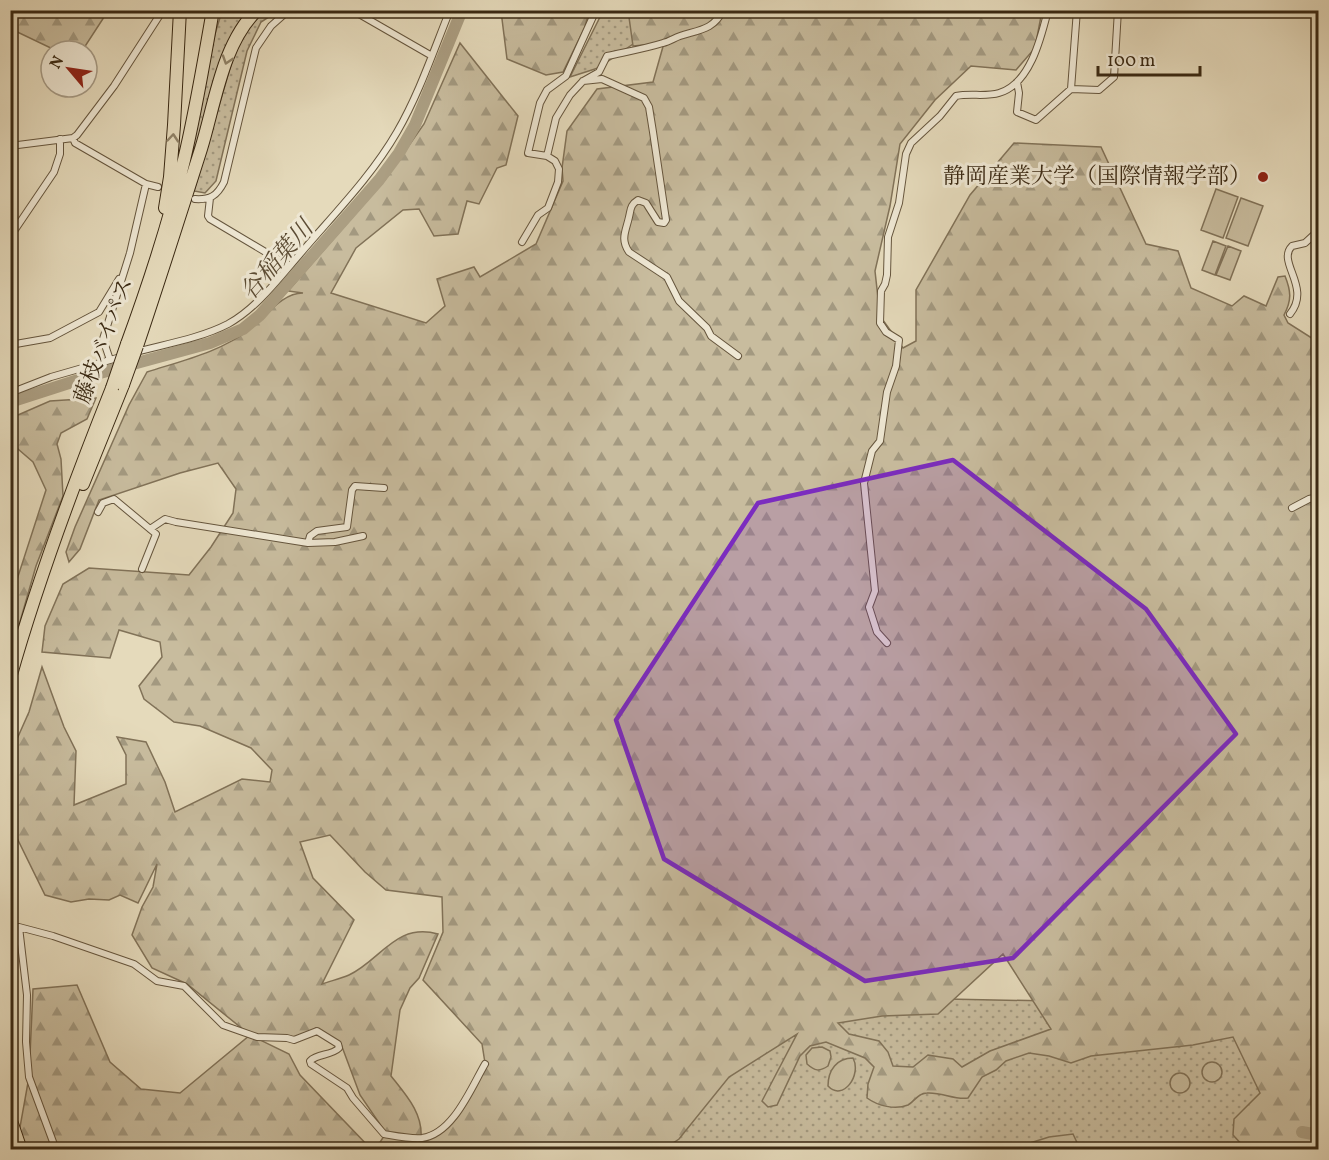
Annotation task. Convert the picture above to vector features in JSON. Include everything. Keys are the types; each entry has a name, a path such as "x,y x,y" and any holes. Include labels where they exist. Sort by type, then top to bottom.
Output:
{"highway":[{"path":"155,266 170,177 180,10"},
{"name":"藤枝バイパス","path":"10,678 81,466 117,386 132,345 177,190 191,130 213,10"},
{"path":"132,345 176,229 227,59 241,30 257,10"},
{"path":"10,1118 21,1149"}],"street":[{"path":"10,146 73,138 77,135 114,86 164,10"},
{"path":"195,199 210,198 219,192 224,182 256,48 271,26 290,10"},
{"path":"352,10 363,13 432,56"},
{"path":"10,393 51,377 216,329 230,323 256,302 369,174 384,152 410,109 450,10"},
{"path":"522,243 538,215 548,208 558,182 559,169 555,161 547,156 528,153 540,103 547,90 566,76 596,10"},
{"path":"547,156 556,118 570,95 583,81 599,72 607,56 665,43 677,36 699,32 711,26 723,10"},
{"path":"887,644 877,632 869,607 875,591 864,483 872,452 880,441 887,392 896,366 899,340 886,332 880,323 881,291 885,284 888,237 899,203 906,153 911,144 940,116 956,96 995,94 1003,92 1017,82 1039,48 1048,10"},
{"path":"1071,89 1077,10"},
{"path":"1017,82 1019,93 1017,112 1036,120 1071,89 1099,90 1114,77 1118,10"},
{"path":"583,81 602,79 644,98 649,107 666,220 664,223 658,222 646,203 638,200 634,202 624,232 625,246 629,252 667,277 679,302 707,328 711,336 738,356"},
{"path":"73,138 75,143 146,184 158,187"},
{"path":"10,237 54,172 60,154 60,140"},
{"path":"110,360 103,339 130,253 146,184"},
{"path":"210,198 208,216 210,219 289,266"},
{"path":"1290,314 1299,300 1287,254 1292,246 1305,243 1318,231"},
{"path":"10,360 12,346 50,338 99,312 124,273"},
{"path":"308,543 310,536 317,531 347,527 352,490 355,486 384,488"},
{"path":"1292,508 1318,497"},
{"path":"98,512 103,503 114,499 156,534 142,569"},
{"path":"150,529 165,519 308,543 335,542 363,536"},
{"path":"56,1149 29,1077 26,1042 27,995 19,927 53,936 134,964 157,981 184,986 223,1025 242,1033 257,1037 294,1040 317,1031 338,1044 339,1048 336,1052 313,1057 310,1064 347,1088 384,1134 421,1138 443,1130 459,1109 485,1064"}],"highlighted area":[{"path":"953,460 1146,609 1236,734 1013,958 865,981 664,859 616,720 758,503"}],"green space":[{"path":"11,10 108,10 90,39 39,39 39,42 11,29"},
{"path":"628,10 1042,11 1035,48 1016,70 971,66 935,100 900,144 890,206 875,271 880,316 903,348 916,341 916,290 970,195 1014,143 1101,147 1146,244 1178,251 1191,288 1232,306 1244,296 1266,306 1278,277 1285,276 1290,296 1284,315 1288,323 1318,342 1318,1149 1245,1148 1233,1135 1234,1119 1260,1093 1233,1037 1193,1045 1091,1056 1071,1063 1029,1053 1006,1061 996,1070 982,1077 968,1098 924,1093 908,1105 898,1107 881,1105 867,1098 868,1084 874,1067 865,1058 826,1042 810,1046 800,1056 777,1105 768,1107 762,1101 797,1034 729,1077 679,1139 664,1149 375,1150 386,1133 360,1095 341,1044 316,1028 299,1041 252,1036 289,1054 300,1075 371,1149 11,1149 10,1125 17,1144 29,1077 33,989 77,985 110,1062 141,1089 180,1093 250,1035 187,984 152,968 132,935 142,907 153,887 157,864 138,903 120,895 109,900 89,899 71,902 45,895 16,836 10,774 17,739 29,712 42,667 64,727 76,751 74,805 126,784 126,755 117,737 146,742 165,782 175,812 242,779 270,782 272,770 251,748 200,726 174,722 144,699 139,686 162,657 160,642 119,630 110,658 42,652 45,626 63,584 89,568 189,575 233,513 236,489 218,463 180,473 99,500 80,549 69,562 66,552 75,527 129,405 147,372 226,344 250,329 281,301 303,293 288,291 384,181 424,124 460,43 518,116 506,165 497,168 479,204 467,201 458,234 434,236 419,209 403,210 356,248 331,293 426,323 445,306 437,279 474,267 480,277 536,244 563,181 562,168 567,131 597,89 653,82 664,43 633,46","holes":["330,835 365,872 386,890 442,897 443,932 423,980 482,1044 485,1063 448,1122 439,1132 420,1142 392,1136 421,1138 421,1129 408,1097 391,1076 400,1010 410,988 419,978 438,934 411,933 390,944 360,968 346,976 322,984 354,920 313,878 300,842","1003,954 1051,1029 990,1051 962,1067 953,1059 928,1055 913,1067 893,1066 888,1052 879,1041 849,1034 838,1023 882,1016 938,1014"]},
{"path":"222,11 252,11 249,13 191,170 186,175 215,34"},
{"path":"263,11 278,11 261,22 247,51 216,181 205,193 194,191 238,41"},
{"path":"501,11 589,11 585,27 563,72 546,75 507,59"},
{"path":"603,11 628,11 636,42 598,68 570,77"},
{"path":"1216,189 1238,197 1223,238 1201,230"},
{"path":"1241,198 1263,206 1248,246 1226,238"},
{"path":"1213,241 1226,246 1215,275 1202,270"},
{"path":"1228,246 1241,251 1230,280 1216,275"},
{"path":"96,398 87,419 61,433 57,444 61,459 63,496 36,566 11,653 11,598 46,490 33,462 11,443 11,418 50,401"},
{"path":"804,996 1195,1004 1263,1060 1318,1149 623,1150"},
{"path":"822,1047 830,1051 831,1057 828,1066 820,1070 815,1069 807,1064 806,1055 812,1048"},
{"path":"853,1058 855,1072 853,1079 845,1089 834,1090 828,1086 834,1066 842,1060"},
{"path":"1212,1062 1219,1065 1222,1072 1219,1079 1212,1082 1205,1079 1202,1072 1205,1065"},
{"path":"1180,1073 1187,1076 1190,1083 1187,1090 1180,1093 1173,1090 1170,1083 1173,1076"},
{"path":"1073,1134 1080,1149 1002,1149 1014,1148 1049,1137"}],"waterway":[{"name":"谷稲葉川","path":"10,402 100,373 210,343 243,329 260,315 379,180 399,153 415,125 462,10"},
{"path":"1302,1132 1318,1135"}],"place":[{"name":"静岡産業大学（国際情報学部）","path":"1263,177"}]}
